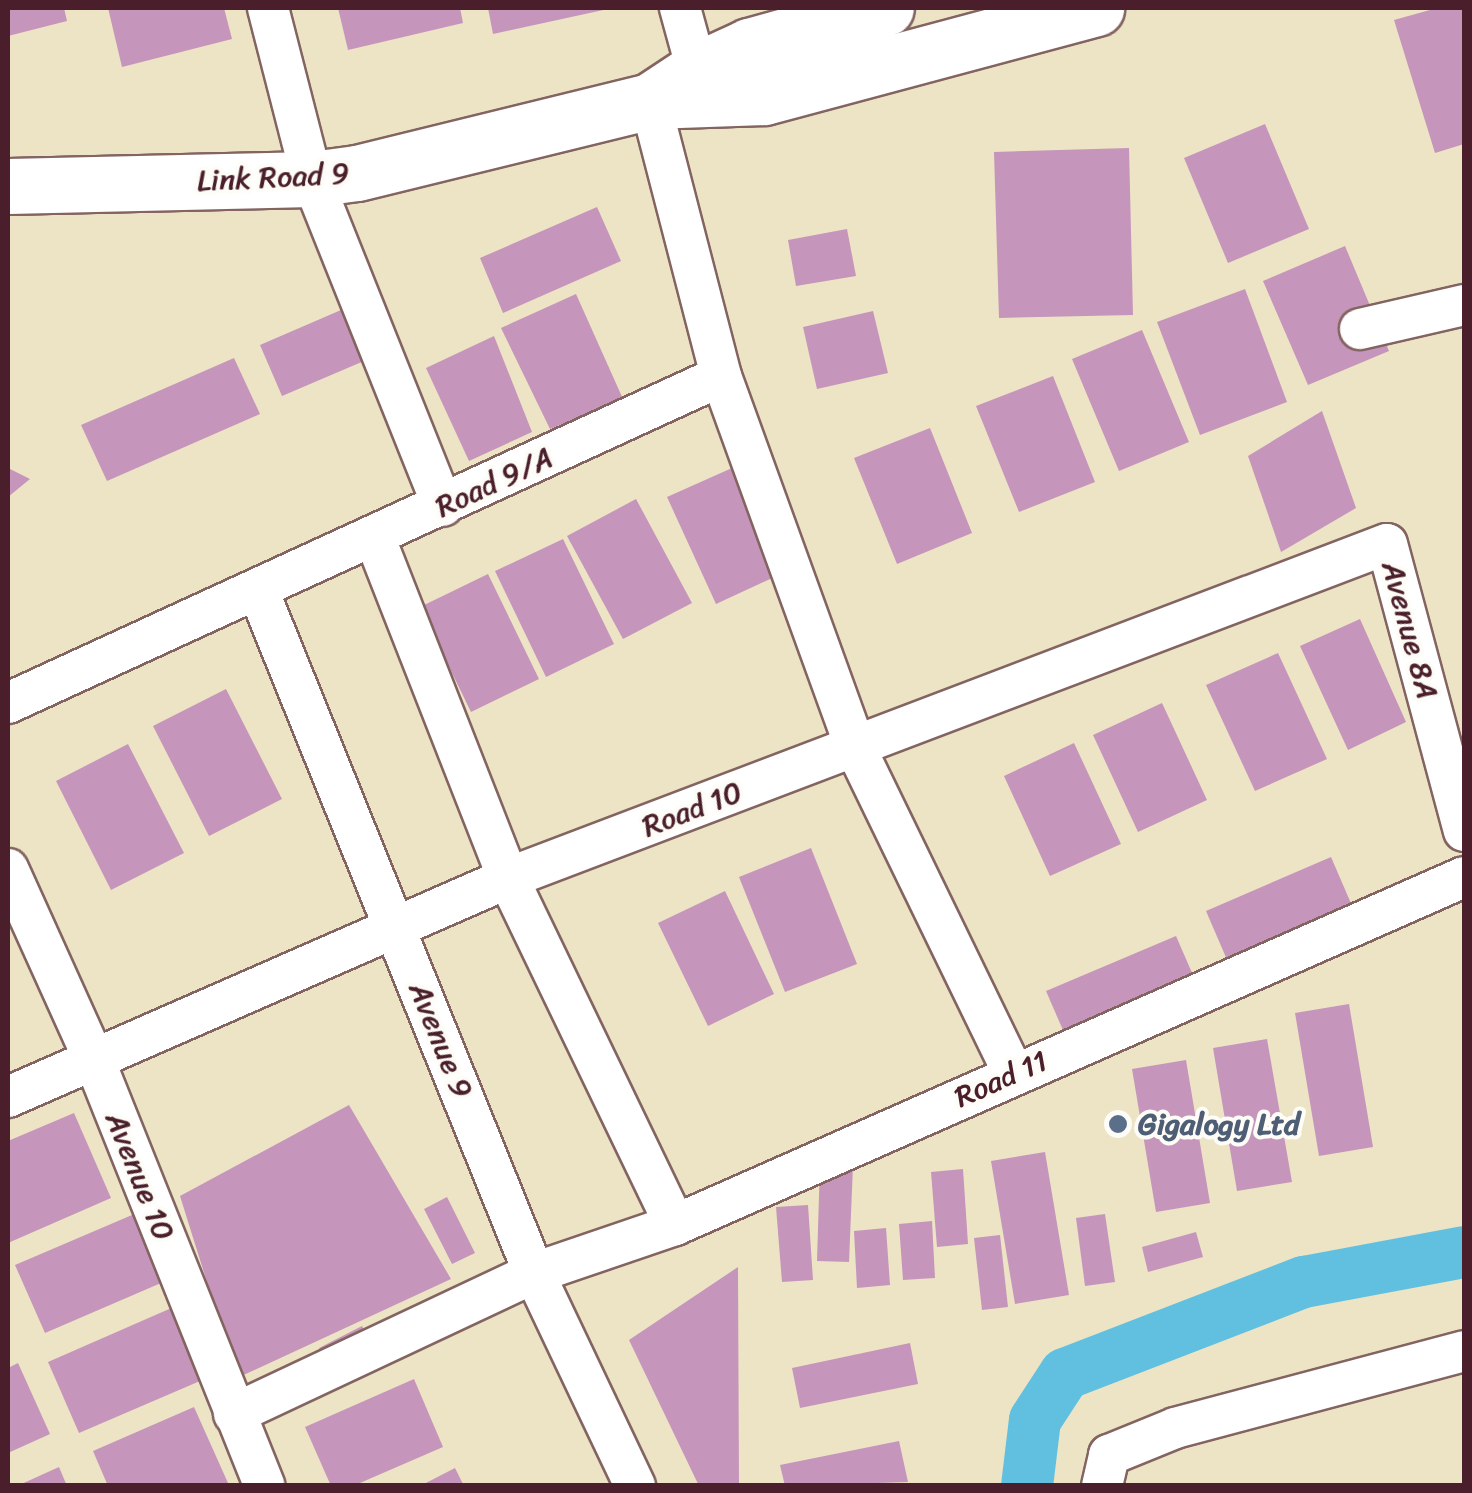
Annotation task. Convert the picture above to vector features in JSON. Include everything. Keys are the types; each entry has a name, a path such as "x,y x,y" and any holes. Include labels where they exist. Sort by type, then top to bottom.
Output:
{"main road":[{"name":"Link Road 9","path":"650,101 698,70 749,46 886,8"},
{"name":"Link Road 9","path":"8,186 312,179 357,173 650,101 764,97 1096,8"}],"street":[{"path":"268,8 312,179 444,506"},
{"path":"680,8 698,70"},
{"path":"650,101 721,376 855,747 1013,1073"},
{"path":"1360,330 1464,304"},
{"name":"Road 9/A","path":"8,703 721,376"},
{"path":"374,536 508,878 675,1225"},
{"name":"Road 10","path":"8,1097 396,931 508,878 1387,544"},
{"name":"Avenue 8A","path":"1387,544 1464,832"},
{"name":"Avenue 9","path":"258,590 534,1273 636,1486"},
{"name":"Avenue 10","path":"8,869 94,1057 265,1486"},
{"name":"Road 11","path":"234,1414 534,1273 675,1225 1464,877"},
{"path":"1102,1486 1108,1455 1175,1428 1464,1351"}],"building":[{"path":"8,8 64,8 67,21 8,36"},
{"path":"108,8 224,8 232,39 122,67"},
{"path":"338,8 460,8 463,23 348,50"},
{"path":"488,8 608,8 608,9 493,34"},
{"path":"1437,8 1464,8 1464,144 1435,153 1394,20"},
{"path":"1265,124 1309,229 1228,263 1184,158"},
{"path":"1129,148 1133,315 999,318 994,152"},
{"path":"597,207 621,261 503,313 480,258"},
{"path":"847,229 856,276 796,286 788,240"},
{"path":"1345,246 1389,351 1308,385 1263,281"},
{"path":"1245,289 1287,402 1200,435 1157,322"},
{"path":"576,294 623,399 550,429 501,328"},
{"path":"341,310 364,361 282,396 260,345"},
{"path":"873,311 888,373 817,389 803,327"},
{"path":"1142,330 1189,442 1119,471 1072,359"},
{"path":"494,336 532,432 469,461 426,368"},
{"path":"234,358 260,414 107,481 81,425"},
{"path":"1053,376 1095,482 1019,512 976,406"},
{"path":"1322,411 1356,508 1281,552 1248,456"},
{"path":"930,428 972,533 897,564 854,458"},
{"path":"8,468 30,479 8,497"},
{"path":"732,468 781,574 716,604 667,497"},
{"path":"636,499 692,603 623,639 567,536"},
{"path":"563,539 614,644 546,677 495,571"},
{"path":"488,574 539,679 471,712 420,607"},
{"path":"1360,619 1406,722 1348,750 1300,646"},
{"path":"1278,653 1327,759 1255,791 1206,685"},
{"path":"226,689 282,799 209,836 153,726"},
{"path":"1162,703 1207,800 1138,832 1093,735"},
{"path":"1074,743 1121,844 1050,876 1004,776"},
{"path":"128,744 184,853 111,890 56,781"},
{"path":"811,848 857,964 785,992 739,877"},
{"path":"1331,857 1356,915 1231,969 1206,911"},
{"path":"725,891 774,994 708,1026 658,923"},
{"path":"1176,936 1199,989 1069,1044 1046,991"},
{"path":"1349,1004 1373,1147 1319,1156 1295,1013"},
{"path":"1267,1039 1292,1182 1237,1191 1213,1048"},
{"path":"1186,1060 1210,1203 1156,1212 1132,1069"},
{"path":"349,1105 451,1279 237,1378 180,1196"},
{"path":"74,1113 111,1198 8,1243 8,1141"},
{"path":"1045,1152 1069,1295 1015,1304 991,1161"},
{"path":"820,1164 853,1165 849,1262 817,1261"},
{"path":"963,1169 968,1244 937,1247 931,1172"},
{"path":"447,1197 475,1253 452,1264 424,1209"},
{"path":"808,1205 813,1280 782,1282 776,1207"},
{"path":"139,1212 168,1280 45,1333 15,1265"},
{"path":"1105,1214 1115,1282 1085,1286 1076,1218"},
{"path":"932,1221 935,1278 903,1280 899,1224"},
{"path":"886,1228 890,1285 857,1288 854,1231"},
{"path":"1196,1232 1203,1257 1148,1272 1142,1247"},
{"path":"1000,1235 1008,1307 982,1310 974,1238"},
{"path":"738,1267 739,1486 699,1486 629,1340"},
{"path":"176,1306 207,1378 79,1433 48,1362"},
{"path":"362,1326 370,1341 327,1363 319,1348"},
{"path":"910,1343 918,1384 800,1408 792,1368"},
{"path":"18,1363 50,1434 8,1453 8,1368"},
{"path":"414,1379 443,1447 353,1486 331,1486 305,1427"},
{"path":"194,1407 228,1483 108,1486 93,1451"},
{"path":"899,1441 908,1482 785,1486 780,1465"},
{"path":"59,1467 67,1486 17,1486"},
{"path":"455,1468 464,1486 420,1486"}],"waterway":[{"path":"1027,1486 1035,1420 1065,1374 1304,1282 1464,1252"}],"place":[{"name":"Gigalogy Ltd","path":"1118,1124"}]}
